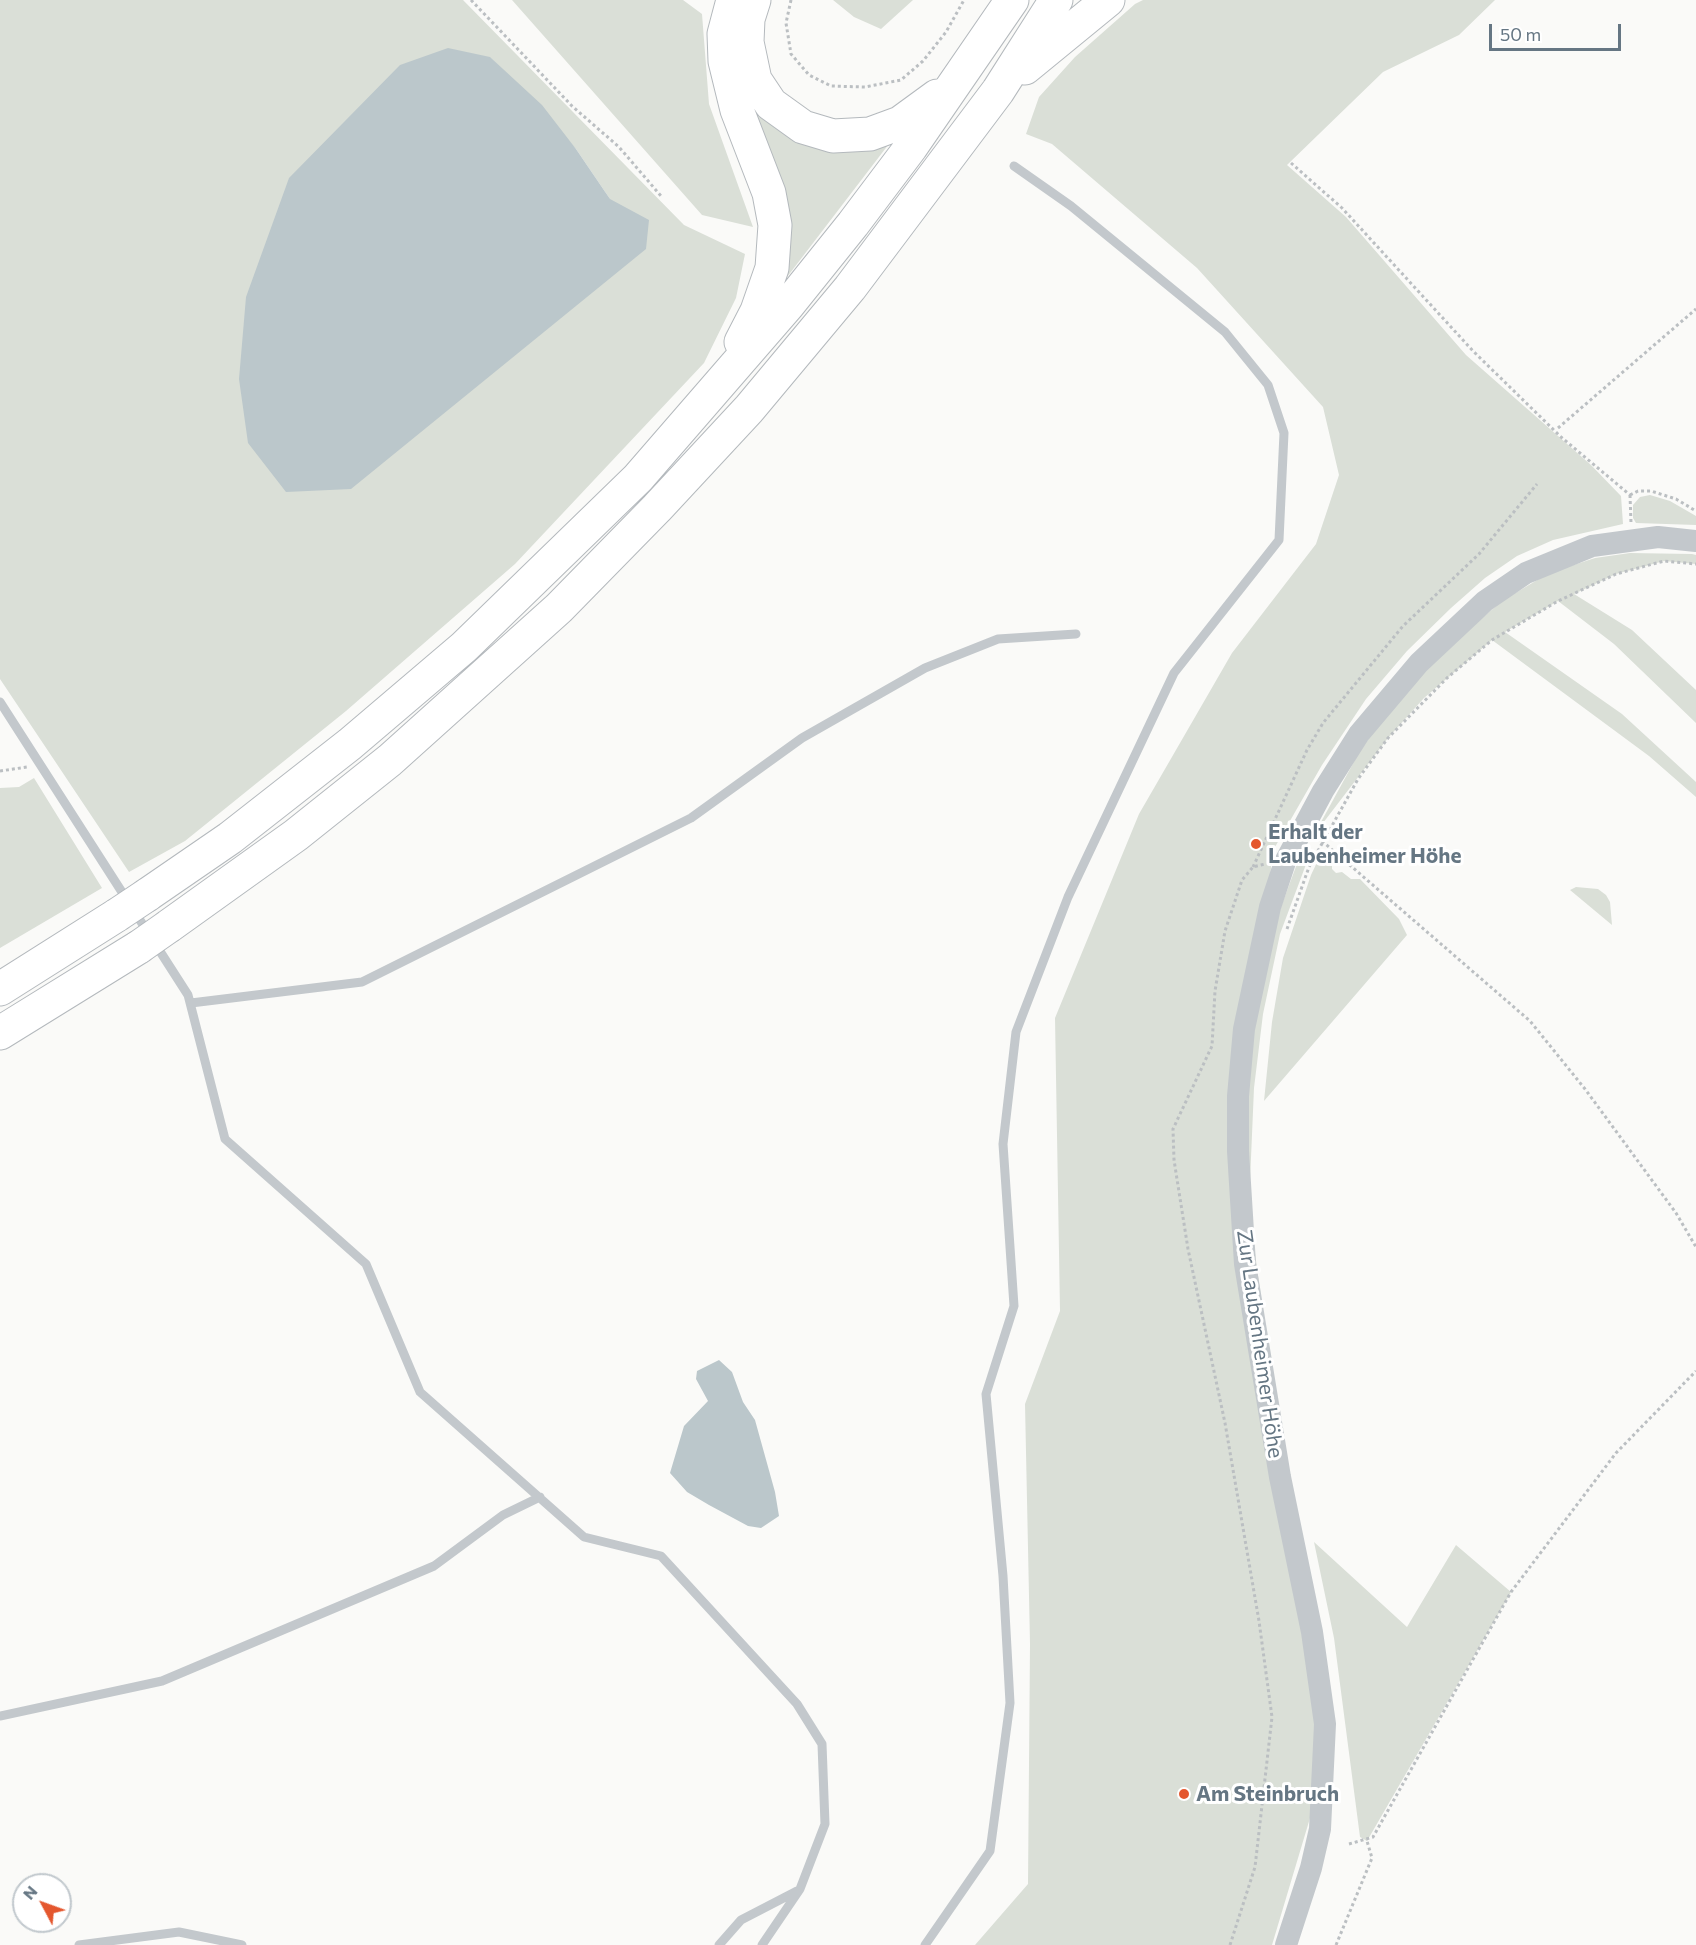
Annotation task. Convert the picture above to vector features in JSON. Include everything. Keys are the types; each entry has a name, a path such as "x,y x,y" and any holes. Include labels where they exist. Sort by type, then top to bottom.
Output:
{"highway":[{"path":"714,392 757,311 775,255 773,209 732,93 725,61 724,34 733,0"},
{"path":"754,0 748,19 747,42 755,80 778,111 813,131 846,137 884,130 900,123 956,83"},
{"path":"0,989 117,915 230,838 350,744 464,646 542,573 638,478 714,392 853,224 956,83 1012,0"},
{"path":"0,1033 169,927 296,835 390,759 567,600 749,409 850,288 998,91 1056,0"},
{"path":"998,91 1108,0"}],"street":[{"name":"Zur Laubenheimer Höhe","path":"1286,1945 1311,1868 1320,1828 1325,1724 1312,1632 1280,1477 1245,1264 1238,1151 1238,1096 1244,1029 1270,907 1285,862 1323,791 1359,734 1419,663 1485,601 1526,573 1592,546 1658,537 1695,541"}],"lane":[{"path":"925,1945 990,1851 1010,1703 1003,1576 986,1394 1014,1306 1003,1144 1016,1032 1068,897 1174,674 1279,540 1284,433 1268,385 1225,332 1071,206 1014,166"},
{"path":"191,1003 362,982 690,818 802,738 925,668 998,639 1076,634"},
{"path":"0,702 191,1003 225,1139 366,1264 420,1392 584,1537 661,1557 797,1704 822,1744 825,1824 800,1890 762,1945"},
{"path":"0,1716 162,1681 434,1566 503,1515 540,1497"},
{"path":"719,1945 741,1920 800,1890"},
{"path":"79,1945 178,1932 242,1945"}],"path":[{"path":"471,0 572,106 619,147 661,196"},
{"path":"791,0 786,23 791,54 809,75 831,86 865,87 901,80 923,61 946,32 964,0"},
{"path":"1291,163 1363,229 1473,351 1553,429 1630,495 1632,528"},
{"path":"1558,428 1696,309"},
{"path":"1230,1945 1256,1867 1272,1717 1259,1621 1227,1435 1188,1249 1174,1160 1173,1129 1212,1046 1215,991 1226,931 1242,880 1253,867 1307,750 1323,723 1403,626 1479,554 1537,484"},
{"path":"1630,495 1638,491 1651,491 1676,499 1696,511"},
{"path":"1287,930 1309,867 1358,779 1388,738 1424,698 1492,640 1540,610 1616,574 1664,561 1696,564"},
{"path":"0,771 40,766"},
{"path":"1322,842 1530,1021 1585,1089 1676,1213 1696,1247"},
{"path":"1253,867 1269,862"},
{"path":"1349,1844 1367,1841 1373,1837 1511,1592 1616,1453 1696,1371"},
{"path":"1336,1945 1372,1858 1367,1841"}],"shaded area":[{"path":"0,0 463,0 684,225 745,254 736,298 704,363 515,564 346,711 185,841 129,872 0,679","holes":["490,57 576,149 610,199"]},
{"path":"512,0 683,0 702,14 709,104 753,227 702,215"},
{"path":"833,0 913,0 881,29 854,17"},
{"path":"1143,0 1495,0 1459,35 1383,72 1287,165 1346,217 1466,355 1591,465 1621,496 1623,524 1553,540 1517,556 1485,578 1451,608 1407,651 1366,699 1322,765 1271,854 1271,869 1227,1134 1308,1650 1318,1740 1313,1808 1272,1945 975,1945 1028,1884 1030,1644 1025,1404 1060,1311 1055,1018 1139,814 1232,653 1316,544 1339,475 1323,407 1197,268 1052,144 1026,134 1039,97 1075,57 1135,4"},
{"path":"448,48 490,57 542,105 610,199 649,220 646,249 351,489 286,492 248,443 239,379 246,297 289,178 400,65"},
{"path":"740,95 762,108 895,136 774,294"},
{"path":"1650,495 1670,501 1696,516 1696,525 1636,523 1633,518 1633,505 1640,497"},
{"path":"1630,553 1692,554 1696,555 1696,564 1664,561 1616,574 1574,594 1632,630 1696,690 1696,723 1614,644 1558,601 1505,632 1622,714 1696,782 1696,797 1649,756 1492,640 1424,698 1388,738 1323,823 1321,822 1361,749 1402,694 1452,644 1502,601 1549,573 1595,558"},
{"path":"34,778 102,888 0,948 0,788 19,787"},
{"path":"1307,848 1311,851 1280,934 1263,1014 1254,1088 1250,1181 1253,1238 1265,1327 1250,1243 1248,1060 1269,939 1301,853"},
{"path":"1326,851 1332,858 1332,869 1336,873 1342,872 1351,879 1360,879 1399,919 1407,935 1264,1101 1272,1022 1283,958 1311,875 1322,852"},
{"path":"1576,887 1598,889 1606,895 1610,902 1612,925 1570,890"},
{"path":"719,1360 732,1372 743,1402 755,1420 775,1492 779,1516 761,1528 748,1526 687,1492 670,1473 684,1426 708,1401 696,1379 697,1371"},
{"path":"1314,1542 1407,1627 1456,1545 1511,1592 1367,1841 1360,1837 1334,1638"}],"place":[{"name":"Erhalt der Laubenheimer Höhe","path":"1256,844"},
{"name":"Am Steinbruch","path":"1184,1794"}]}
